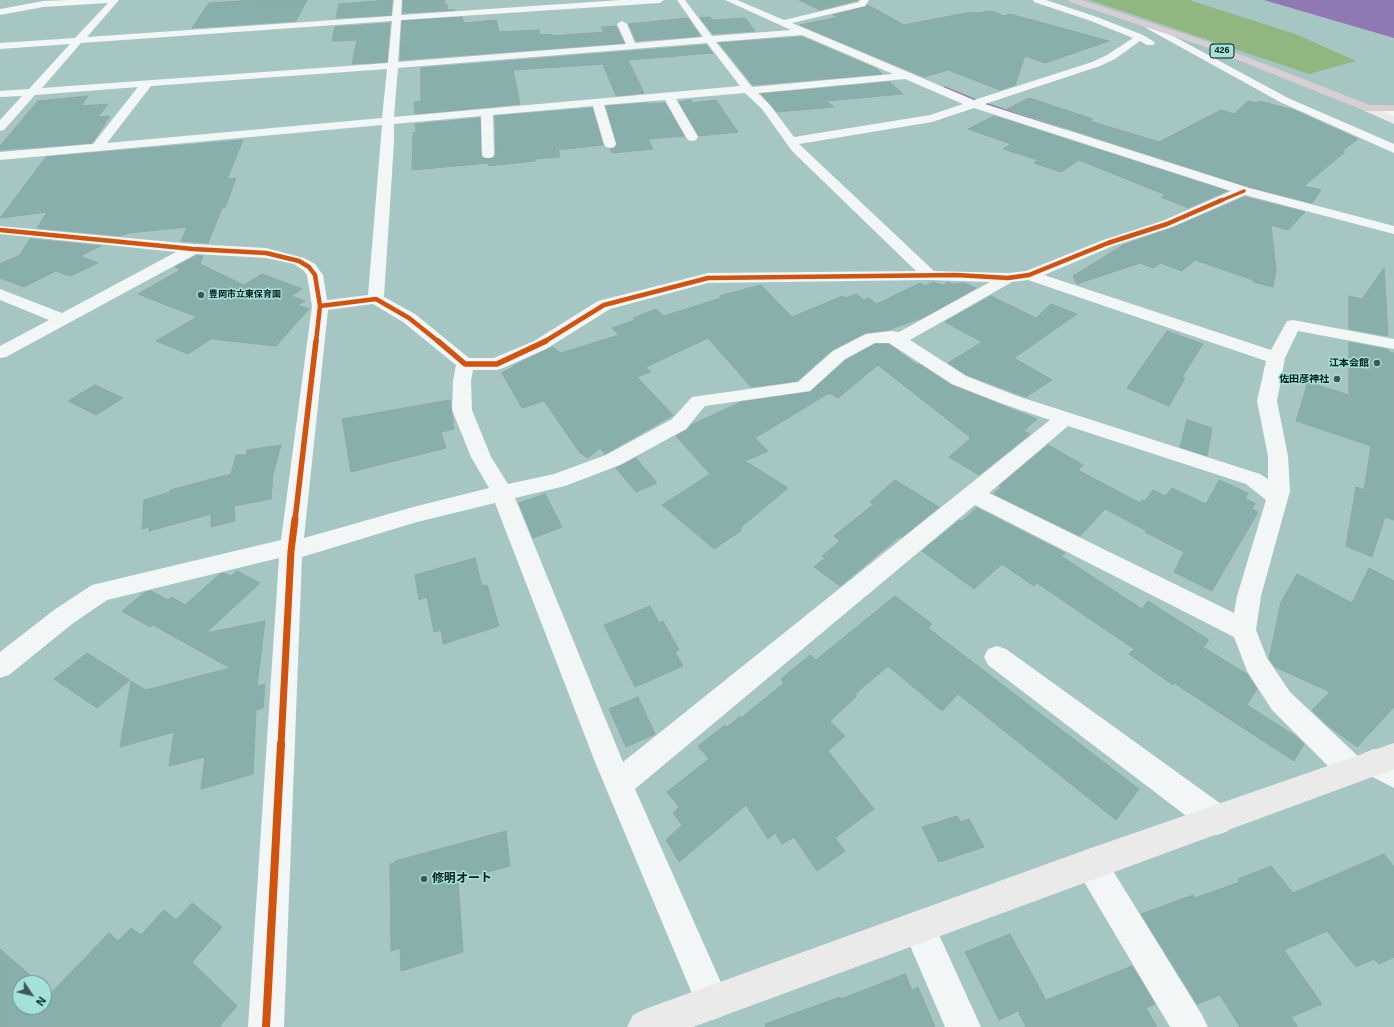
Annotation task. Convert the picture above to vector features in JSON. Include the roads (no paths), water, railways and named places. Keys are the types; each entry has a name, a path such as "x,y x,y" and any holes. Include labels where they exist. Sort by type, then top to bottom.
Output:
{"highway":[{"name":"426","path":"1073,0 1203,43 1369,109 1394,108"},
{"path":"1369,109 1381,98"}],"street":[{"path":"0,12 45,2 110,0"},
{"path":"0,127 115,0"},
{"path":"376,299 398,0"},
{"path":"0,46 660,0"},
{"path":"681,0 710,40 749,89 766,107 796,148 931,276"},
{"path":"729,0 801,32 974,104 1297,206 1394,230"},
{"path":"782,23 862,4 865,0"},
{"path":"1037,0 1094,19 1140,37 1158,48"},
{"path":"622,24 632,47"},
{"path":"1149,26 1284,100 1394,150"},
{"path":"0,94 146,85 392,66 801,32"},
{"path":"792,141 932,118 1046,79 1096,64 1111,57 1140,37"},
{"path":"1203,68 1215,71 1263,97 1284,100"},
{"path":"0,156 668,95 906,76"},
{"path":"96,148 146,85"},
{"path":"668,95 692,137"},
{"path":"596,102 610,144"},
{"path":"1369,109 1394,115"},
{"path":"1369,109 1394,120"},
{"path":"487,112 488,154"},
{"path":"320,306 376,299 409,318 465,364 497,364 540,345 604,305 708,278 931,276 1008,278 1030,275 1108,243 1167,224 1244,190"},
{"path":"3,232 193,249 266,253 299,261 309,267 315,274 320,306 291,548 266,1027"},
{"path":"0,353 193,249"},
{"path":"1030,275 1276,358"},
{"path":"0,667 63,617 100,592 291,548 417,514 558,481 613,460 679,424 699,401 803,387 839,355 872,338 891,336 903,337 1008,278"},
{"path":"0,294 63,319"},
{"path":"1378,766 1281,701 1256,663 1244,630 1249,596 1279,491 1278,456 1267,401 1276,358 1293,325 1394,344"},
{"path":"891,336 959,380 1010,400 1252,479 1277,498"},
{"path":"465,364 462,381 462,410 481,457 502,493 619,784 713,1003"},
{"path":"619,784 1065,418"},
{"path":"973,495 1244,630"},
{"path":"997,657 1217,820"},
{"path":"645,1027 1091,864 1378,766"},
{"path":"1091,864 1190,1027"},
{"path":"918,927 963,1027"}],"waterway":[{"path":"944,87 977,101 1065,130"}],"place":[{"name":"豊岡市立東保育園","path":"201,295"},
{"name":"江本会館","path":"1377,363"},
{"name":"佐田彦神社","path":"1337,379"},
{"name":"修明オート","path":"424,879"}]}
